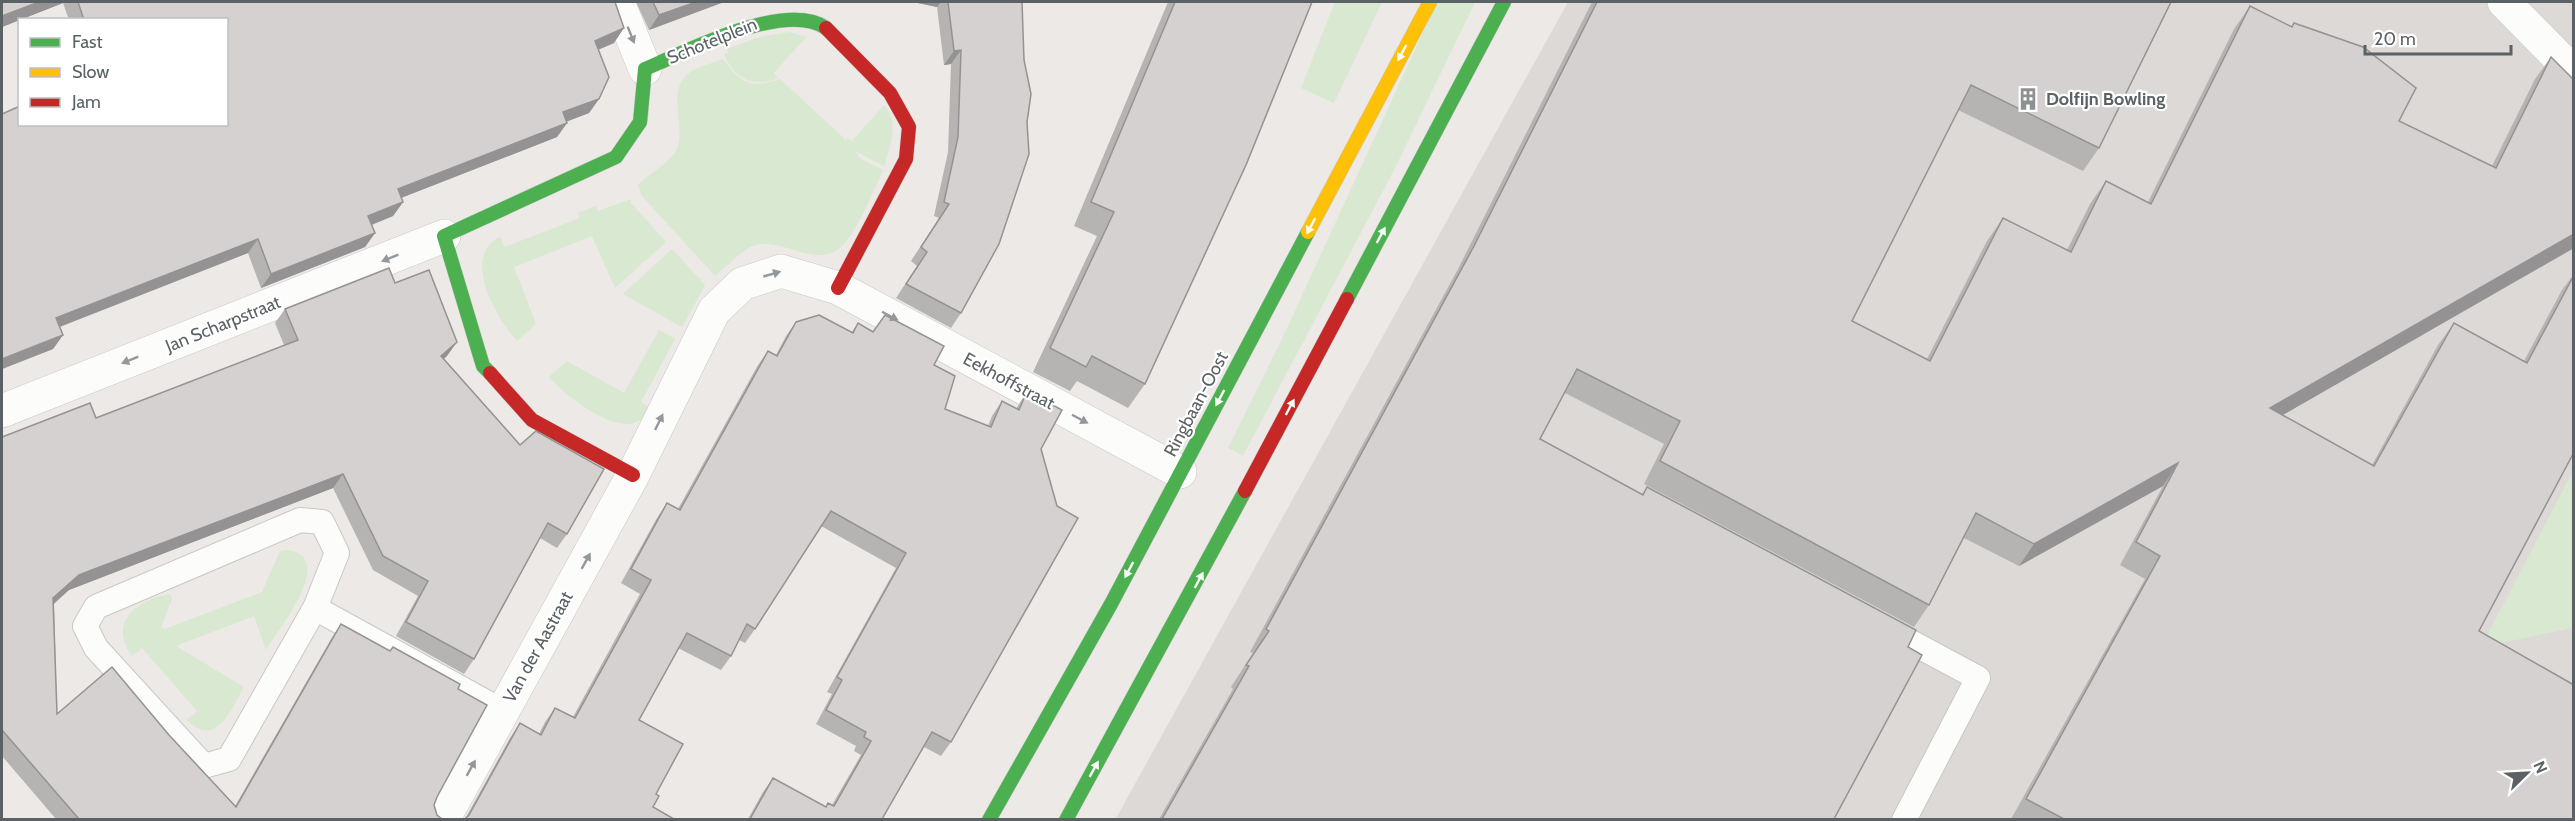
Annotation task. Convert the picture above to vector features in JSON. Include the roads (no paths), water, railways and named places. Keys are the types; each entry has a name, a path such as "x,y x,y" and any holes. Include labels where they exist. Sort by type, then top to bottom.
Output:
{"main road":[{"name":"Ringbaan-Oost","path":"988,819 1111,604 1430,2"},
{"path":"1066,819 1173,628 1504,2"},
{"name":"Schotelplein","path":"444,236 616,157 640,122 645,69 758,21 794,16 823,25 890,93 909,127 906,159 838,288"},
{"path":"444,236 483,366 532,420 633,475"}],"street":[{"path":"618,2 645,69"},
{"path":"2504,2 2574,73"},
{"name":"Jan Scharpstraat","path":"2,411 444,236"},
{"path":"633,475 714,311 741,284 781,271 838,288"},
{"name":"Eekhoffstraat","path":"838,288 1180,472"},
{"name":"Van der Aastraat","path":"443,819 633,475"}],"lane":[{"path":"300,520 322,522 337,553 315,608 229,759 204,766 96,648 85,626 96,607 300,520"},
{"path":"315,608 502,711"},
{"path":"1862,616 1978,678 1904,819"}],"place":[{"name":"Dolfijn Bowling","path":"2028,99"}]}
